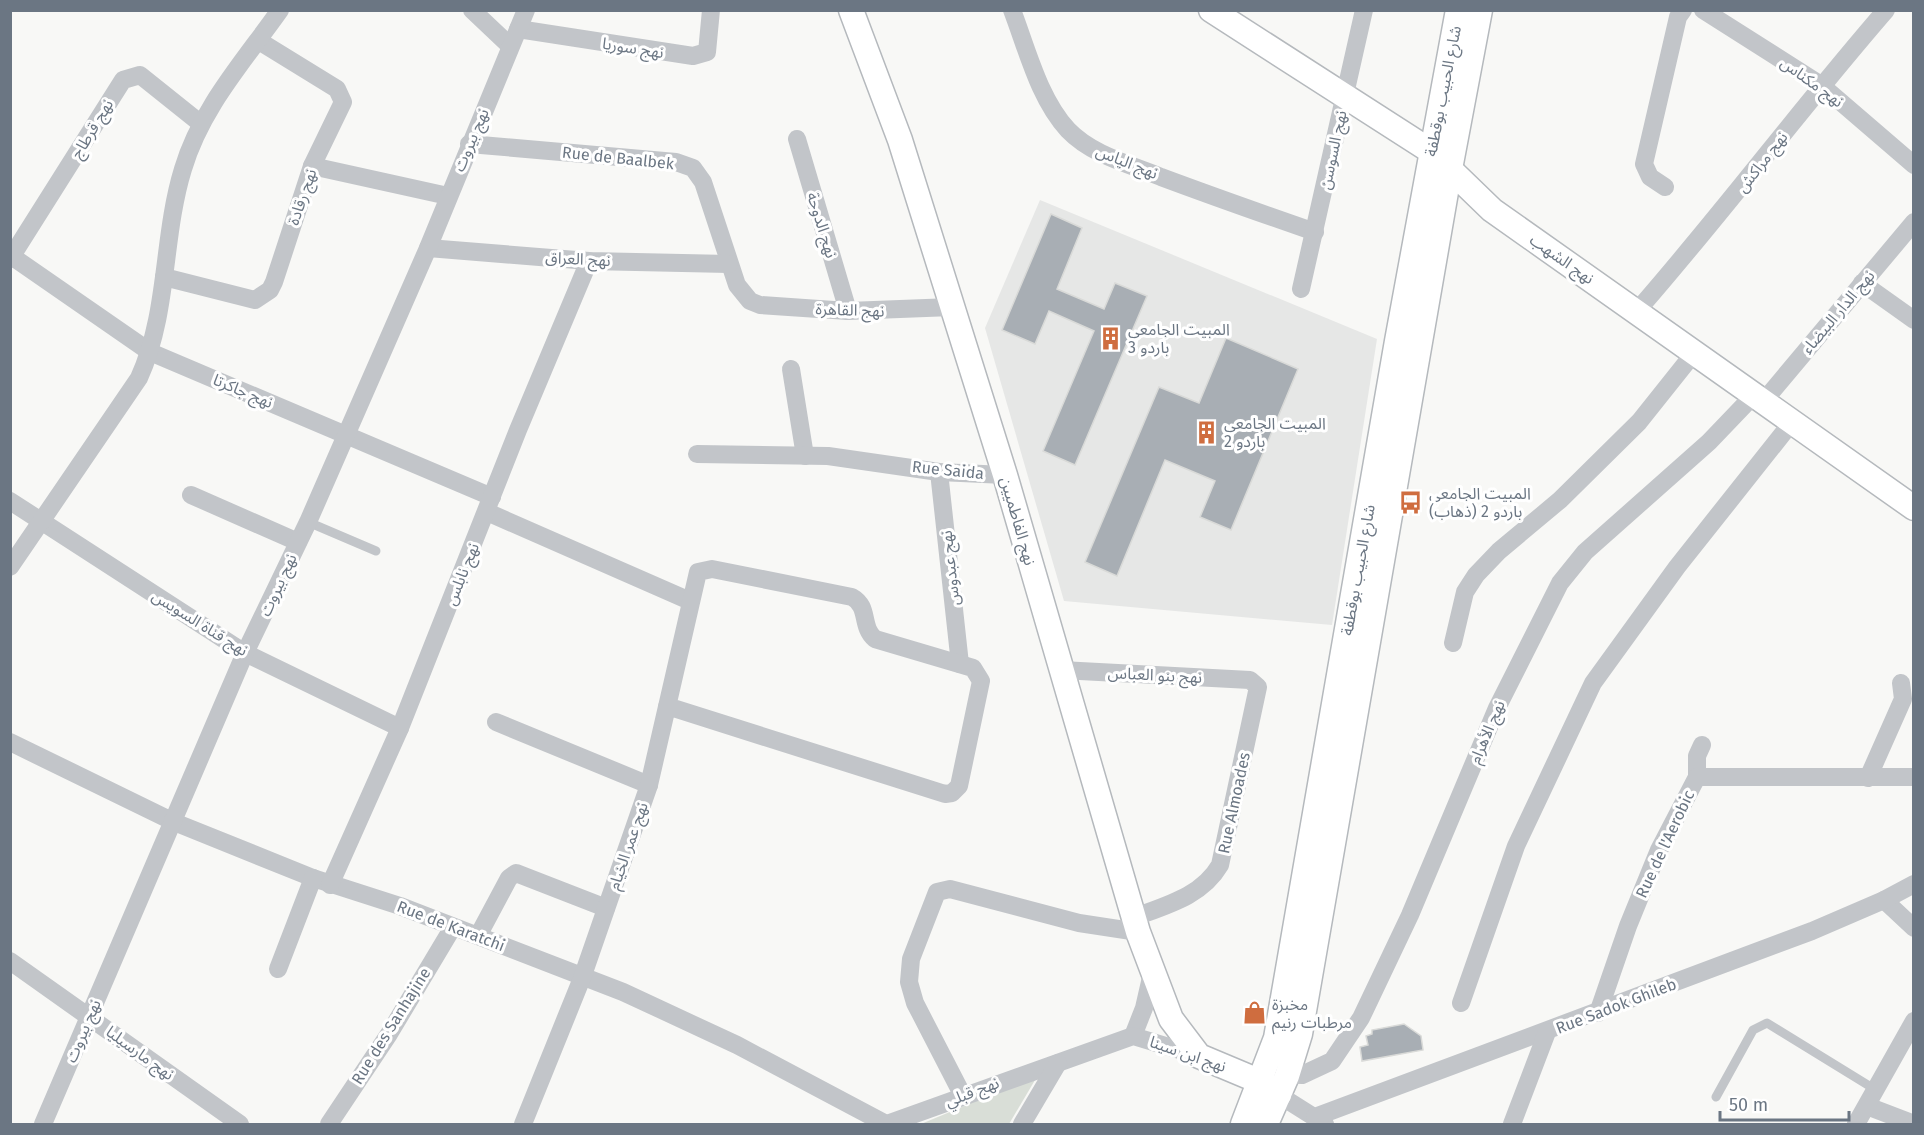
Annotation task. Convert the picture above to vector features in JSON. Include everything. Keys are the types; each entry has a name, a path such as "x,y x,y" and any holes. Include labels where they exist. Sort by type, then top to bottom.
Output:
{"main road":[{"name":"نهج الفاطميين","path":"851,10 900,140 1005,475 1152,974 1171,1019 1199,1056"},
{"name":"شارع الحبيب بوقطفة","path":"1266,1124 1273,1081 1276,1038 1458,10"},
{"name":"شارع الحبيب بوقطفة","path":"1243,1125 1273,1081 1300,1034 1450,169 1480,10"},
{"name":"نهج الشهب","path":"1218,12 1432,152 1492,210 1914,508"},
{"name":"نهج ابن سينا","path":"1199,1056 1273,1081"}],"street":[{"path":"10,567 139,378 150,352 183,167 200,123 280,10"},
{"path":"472,10 514,38"},
{"name":"نهج بيروت","path":"44,1125 245,653 308,522 428,248 526,10"},
{"name":"نهج سوريا","path":"514,38 693,56 707,52 711,10"},
{"name":"نهج الياس","path":"1012,10 1048,99 1067,128 1083,144 1104,155 1187,187 1315,232"},
{"name":"نهج السوسن","path":"1301,289 1364,10"},
{"path":"1665,187 1650,177 1644,164 1678,17 1683,10"},
{"name":"نهج مراكش","path":"1636,312 1718,219 1821,85 1886,10"},
{"name":"نهج مكناس","path":"1708,11 1821,85 1914,165"},
{"name":"نهج رقادة","path":"164,277 255,300 263,297 274,282 312,166 343,102 337,89 259,40"},
{"name":"نهج قرطاج","path":"11,256 123,80 140,75 200,123"},
{"name":"نهج الدوحة","path":"797,139 848,311"},
{"name":"Rue de Baalbek","path":"469,144 676,162 687,165 703,182 737,285 750,301"},
{"path":"312,166 448,196"},
{"name":"نهج الدار البيضاء","path":"1759,399 1914,222"},
{"name":"نهج العراق","path":"428,248 589,261 729,264"},
{"name":"نهج جاكرتا","path":"11,256 150,352 346,434 690,601"},
{"name":"نهج نابلس","path":"330,885 400,728 589,261"},
{"path":"1862,283 1914,320"},
{"name":"نهج القاهرة","path":"750,301 760,305 848,311 952,307"},
{"path":"1453,642 1465,592 1476,575 1499,550 1560,500 1639,422 1694,353"},
{"path":"791,369 805,456"},
{"name":"نهج الأهرام","path":"1273,1081 1302,1075 1332,1061 1362,1018 1410,915 1497,708 1560,583 1585,552 1759,399"},
{"path":"1461,1003 1516,846 1593,683 1677,567 1791,422"},
{"name":"Rue Saida","path":"697,454 805,456 891,464 939,472 1005,475"},
{"name":"نهج عبدوس","path":"939,472 960,664"},
{"path":"191,495 298,542"},
{"name":"نهج قناة السويس","path":"10,501 245,653 400,728"},
{"name":"نهج عمر الخيام","path":"523,1125 582,978 649,785 698,572 711,569 852,597 865,608 867,629 875,639 960,664"},
{"path":"667,706 945,794 952,793 959,786 981,687 977,672 960,664"},
{"name":"نهج بنو العباس","path":"1061,670 1250,680"},
{"name":"Rue Almoades","path":"1136,924 1182,899 1212,879 1220,865 1258,691 1255,682 1250,680"},
{"path":"1868,777 1903,699 1901,683"},
{"path":"496,722 649,785"},
{"name":"Rue de Karatchi","path":"10,741 174,822 330,885 400,906 623,992 737,1045 887,1125"},
{"path":"1697,777 1698,756 1702,745"},
{"name":"Rue de l'Aerobic","path":"1598,1013 1628,926 1659,850 1697,777 1914,777"},
{"path":"478,936 509,878 516,873 606,908"},
{"path":"278,969 313,878"},
{"name":"Rue Sadok Ghileb","path":"1321,1121 1884,900 1914,884"},
{"path":"963,1096 915,1003 909,982 910,959 937,892 950,889 1079,922 1136,924"},
{"path":"1884,900 1914,928"},
{"name":"Rue des Sanhajine","path":"329,1125 389,1034 453,927"},
{"name":"نهج مارسيليا","path":"10,961 240,1125"},
{"path":"1133,1036 1144,1008 1152,974"},
{"path":"1856,1125 1914,1021"},
{"path":"1512,1125 1547,1032"},
{"name":"نهج ابن سينا","path":"1058,1063 1133,1036 1199,1056"},
{"path":"1022,1125 1058,1063"},
{"name":"نهج قبلي","path":"887,1125 1058,1063"},
{"path":"1273,1081 1321,1121"},
{"path":"1867,1106 1914,1124"}],"lane":[{"path":"308,522 376,551"},
{"path":"1716,1097 1753,1030 1767,1023 1876,1090"}],"shaded area":[{"path":"1040,200 1377,339 1332,625 1064,601 985,328"},
{"path":"1038,1075 1009,1124 921,1124"}],"building":[{"name":"المبيت الجامعي باردو 3","path":"1051,214 1082,228 1057,289 1104,309 1115,283 1147,296 1075,465 1043,451 1094,331 1049,311 1035,344 1002,330"},
{"name":"المبيت الجامعي باردو 2","path":"1226,338 1298,369 1231,530 1200,517 1215,481 1165,460 1117,576 1085,562 1159,387 1199,403"},
{"path":"1404,1024 1421,1036 1423,1050 1362,1061 1360,1047 1368,1045 1366,1036 1372,1034 1372,1030"}],"place":[{"name":"المبيت الجامعي باردو 3","path":"1110,338"},
{"name":"المبيت الجامعي باردو 2","path":"1206,432"},
{"name":"المبيت الجامعي باردو 2 (ذهاب)","path":"1411,502"},
{"name":"مخبزة مرطبات رنيم","path":"1254,1013"}]}
